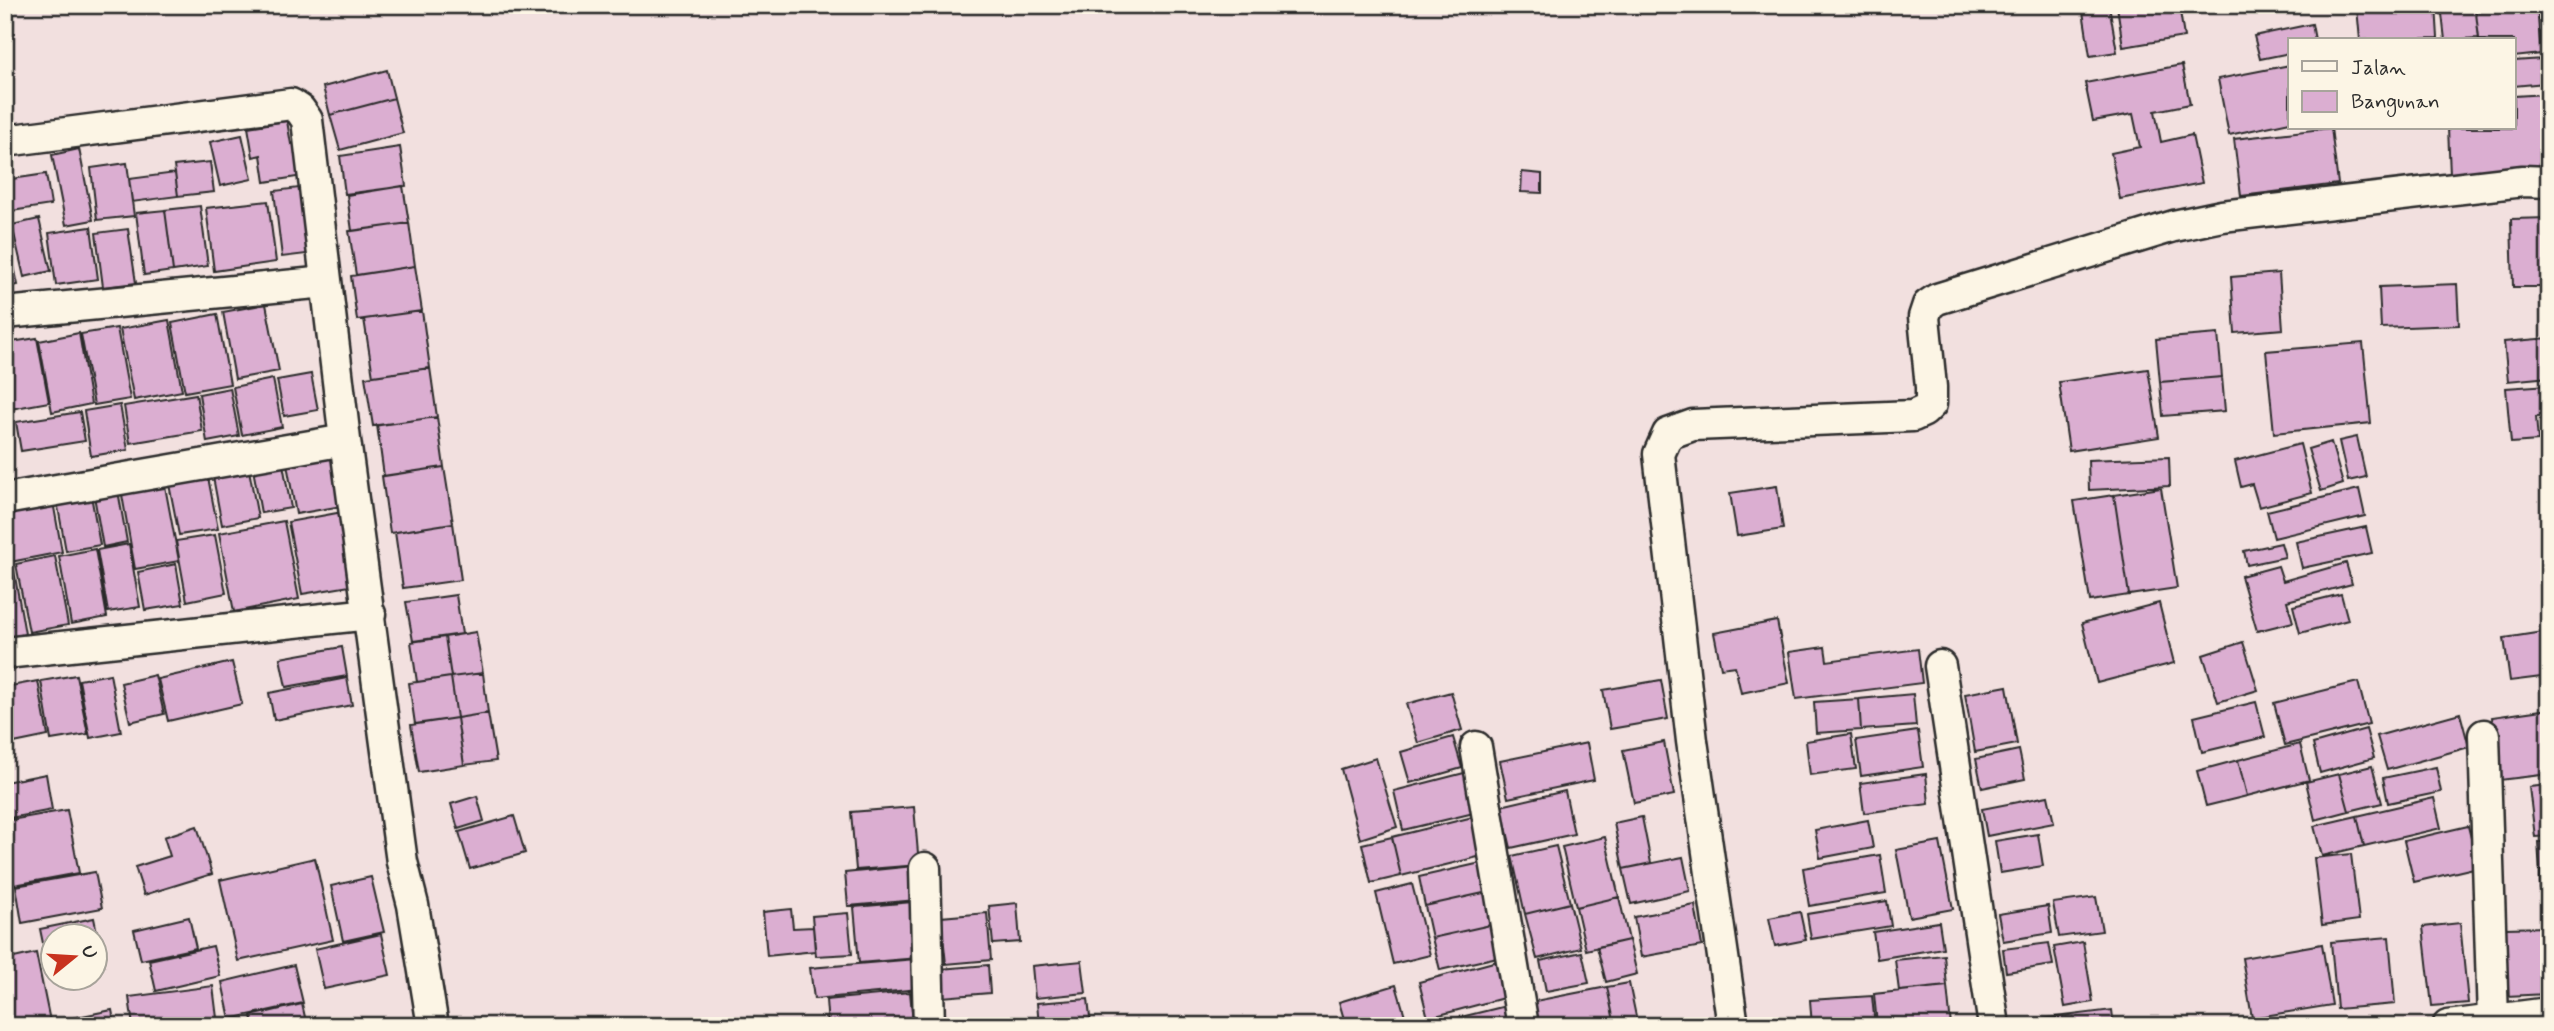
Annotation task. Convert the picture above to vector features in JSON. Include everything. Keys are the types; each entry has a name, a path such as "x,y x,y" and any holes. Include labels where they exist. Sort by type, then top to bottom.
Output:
{"street":[{"path":"5,141 291,104 300,110 307,120 345,440 402,862 433,1026"},
{"path":"1733,1026 1692,741 1659,454 1668,434 1693,425 1913,416 1931,404 1924,317 1928,305 1937,299 2174,226 2222,216 2299,206 2523,181 2549,182"},
{"path":"5,313 326,282"},
{"path":"5,499 345,440"},
{"path":"5,653 370,614"},
{"path":"1940,666 1994,1026"},
{"path":"2484,735 2493,1020"},
{"path":"1476,747 1523,1026"},
{"path":"925,868 929,1026"},
{"path":"2448,1026 2549,1013"}],"building":[{"path":"2082,5 2109,5 2117,52 2090,56"},
{"path":"2179,5 2184,37 2123,47 2117,6"},
{"path":"2436,5 2438,38 2360,38 2357,8"},
{"path":"2441,5 2475,5 2479,38 2445,38"},
{"path":"2475,5 2537,5 2537,6 2476,12"},
{"path":"2537,6 2541,54 2516,57 2516,38 2479,38 2476,12"},
{"path":"2312,24 2315,38 2288,38 2288,53 2260,59 2254,36"},
{"path":"2543,59 2545,83 2516,86 2516,61"},
{"path":"2182,65 2190,104 2155,111 2161,142 2192,135 2202,183 2120,199 2111,153 2140,147 2133,114 2093,121 2085,83"},
{"path":"2288,65 2288,122 2229,135 2218,79"},
{"path":"387,70 394,98 330,115 323,87"},
{"path":"2546,94 2549,168 2450,174 2448,130 2516,130 2516,96"},
{"path":"394,98 403,133 340,150 330,115"},
{"path":"287,121 291,144 298,143 303,176 265,182 261,155 253,157 248,127"},
{"path":"2331,130 2338,184 2241,196 2234,139"},
{"path":"242,135 252,179 220,186 210,142"},
{"path":"400,147 406,186 345,194 340,156"},
{"path":"79,149 93,220 66,225 52,155"},
{"path":"210,162 214,192 178,196 174,166"},
{"path":"127,163 134,216 97,220 91,168"},
{"path":"1522,172 1542,174 1542,193 1521,192"},
{"path":"175,173 178,196 132,202 129,179"},
{"path":"46,174 51,205 5,212 5,180"},
{"path":"403,186 409,223 352,231 347,195"},
{"path":"307,187 315,253 282,257 274,191"},
{"path":"268,201 276,262 214,271 206,208"},
{"path":"200,206 208,266 173,271 165,210"},
{"path":"165,210 173,271 144,275 136,213"},
{"path":"2549,218 2549,287 2513,287 2511,219"},
{"path":"39,219 51,271 24,277 12,225"},
{"path":"409,223 415,266 356,275 349,231"},
{"path":"5,224 18,285 5,287"},
{"path":"91,227 98,279 56,285 49,233"},
{"path":"128,229 136,283 103,287 96,233"},
{"path":"415,266 422,311 357,320 351,276"},
{"path":"2279,273 2283,329 2235,333 2231,277"},
{"path":"2457,284 2459,325 2381,328 2379,287"},
{"path":"266,304 279,371 235,379 223,312"},
{"path":"422,311 430,368 373,376 364,319"},
{"path":"217,314 230,384 185,392 172,323"},
{"path":"169,320 182,391 134,400 120,329"},
{"path":"117,328 130,399 94,405 81,334"},
{"path":"79,333 91,404 52,412 39,341"},
{"path":"2218,334 2222,377 2160,382 2156,339"},
{"path":"37,338 49,402 10,409 5,382 5,343"},
{"path":"2549,338 2549,377 2508,381 2504,342"},
{"path":"2363,343 2371,423 2274,433 2266,351"},
{"path":"430,368 437,417 373,426 365,377"},
{"path":"2148,369 2159,437 2069,451 2059,382"},
{"path":"311,374 318,410 284,416 277,380"},
{"path":"2222,377 2225,411 2163,416 2160,382"},
{"path":"273,379 282,427 242,435 233,387"},
{"path":"2549,385 2549,416 2536,417 2538,441 2511,443 2506,388"},
{"path":"230,388 239,436 207,442 199,394"},
{"path":"196,394 202,431 130,443 124,406"},
{"path":"120,405 128,450 91,456 84,411"},
{"path":"80,412 85,441 21,451 16,422"},
{"path":"437,417 444,467 384,476 377,425"},
{"path":"2357,437 2366,477 2348,481 2339,441"},
{"path":"2331,442 2343,484 2321,491 2308,449"},
{"path":"2300,444 2312,493 2259,507 2252,484 2241,487 2235,461"},
{"path":"343,453 353,504 296,514 287,464"},
{"path":"2169,457 2170,486 2089,490 2088,460"},
{"path":"283,464 291,508 261,513 253,469"},
{"path":"444,467 453,523 390,533 382,476"},
{"path":"249,470 258,518 222,525 213,477"},
{"path":"207,472 218,529 179,535 168,479"},
{"path":"164,481 179,561 135,569 121,489"},
{"path":"117,485 127,542 103,547 93,490"},
{"path":"1777,486 1783,529 1737,536 1730,493"},
{"path":"2161,488 2177,588 2129,595 2114,495"},
{"path":"2359,489 2365,516 2274,538 2267,511"},
{"path":"90,490 100,545 66,551 56,496"},
{"path":"2114,495 2129,595 2090,601 2074,501"},
{"path":"52,496 62,552 5,563 5,505"},
{"path":"348,511 362,584 302,594 288,522"},
{"path":"284,521 299,599 234,612 219,533"},
{"path":"2549,522 2549,555 2542,523"},
{"path":"453,523 461,580 403,588 395,532"},
{"path":"2366,527 2372,553 2302,568 2296,542"},
{"path":"215,535 226,593 187,601 176,541"},
{"path":"2281,543 2285,557 2247,565 2244,551"},
{"path":"129,544 140,607 108,612 97,550"},
{"path":"95,549 107,617 71,624 59,556"},
{"path":"55,556 68,625 29,632 16,564"},
{"path":"2346,563 2352,584 2287,601 2293,622 2257,631 2241,576 2278,566 2283,581"},
{"path":"176,564 183,604 145,610 138,572"},
{"path":"13,565 25,634 5,638 5,567"},
{"path":"2341,594 2348,620 2300,633 2293,606"},
{"path":"456,595 462,634 413,641 406,602"},
{"path":"2159,603 2174,663 2097,683 2082,623"},
{"path":"1777,621 1789,683 1741,693 1735,666 1721,668 1714,633"},
{"path":"2549,631 2549,676 2510,681 2504,638"},
{"path":"476,632 483,673 451,677 445,637"},
{"path":"445,637 451,677 417,682 411,642"},
{"path":"2243,642 2258,690 2218,702 2203,655"},
{"path":"342,647 347,676 286,687 280,658"},
{"path":"1825,647 1827,661 1918,649 1922,683 1796,699 1789,652"},
{"path":"232,662 242,704 168,721 158,679"},
{"path":"483,673 488,713 457,718 451,677"},
{"path":"110,674 121,732 90,738 79,680"},
{"path":"76,675 88,734 51,740 41,681"},
{"path":"155,675 164,714 130,722 121,683"},
{"path":"451,677 457,718 415,724 409,683"},
{"path":"347,678 352,705 274,720 269,693"},
{"path":"1661,680 1668,719 1610,729 1603,690"},
{"path":"38,681 48,736 9,744 5,722 5,687"},
{"path":"2358,682 2369,724 2285,745 2274,703"},
{"path":"2007,686 2017,744 1975,752 1965,694"},
{"path":"1451,692 1462,730 1418,743 1406,704"},
{"path":"1913,694 1916,726 1861,730 1859,699"},
{"path":"1859,699 1861,730 1816,733 1814,702"},
{"path":"2256,702 2265,737 2202,752 2194,717"},
{"path":"2549,709 2549,774 2500,780 2492,717"},
{"path":"488,713 496,761 464,765 457,718"},
{"path":"2460,713 2469,747 2387,770 2377,736"},
{"path":"457,718 464,765 419,772 411,725"},
{"path":"2366,729 2374,758 2320,773 2313,744"},
{"path":"1918,731 1923,767 1861,776 1856,740"},
{"path":"1851,734 1856,769 1810,775 1806,741"},
{"path":"1453,737 1462,768 1410,783 1401,752"},
{"path":"1664,742 1674,795 1634,803 1623,750"},
{"path":"1587,743 1594,780 1508,798 1500,761"},
{"path":"2300,744 2309,780 2247,796 2238,760"},
{"path":"2019,750 2025,779 1982,788 1976,759"},
{"path":"1376,758 1397,827 1360,839 1341,769"},
{"path":"2238,760 2247,796 2206,806 2197,771"},
{"path":"2372,766 2382,803 2349,811 2339,774"},
{"path":"2436,767 2441,792 2388,803 2383,778"},
{"path":"1468,772 1478,812 1403,830 1394,791"},
{"path":"46,774 52,810 10,818 5,782"},
{"path":"1926,774 1929,804 1864,813 1860,783"},
{"path":"2339,774 2349,811 2315,820 2306,782"},
{"path":"2549,785 2549,836 2535,837 2529,787"},
{"path":"1565,791 1574,834 1511,848 1501,806"},
{"path":"477,796 484,821 458,829 451,804"},
{"path":"2048,796 2054,823 1987,836 1982,809"},
{"path":"2434,798 2441,828 2364,846 2357,816"},
{"path":"914,807 919,865 856,870 851,812"},
{"path":"67,810 79,873 14,885 5,839 5,821"},
{"path":"514,816 525,853 470,869 459,832"},
{"path":"1477,816 1486,855 1401,876 1392,837"},
{"path":"2357,816 2364,846 2322,856 2314,826"},
{"path":"1642,817 1651,863 1623,869 1614,823"},
{"path":"1868,820 1873,848 1820,858 1815,830"},
{"path":"197,826 212,874 144,895 135,867 170,856 164,837"},
{"path":"2468,826 2478,867 2414,882 2404,841"},
{"path":"2038,834 2043,866 2000,873 1995,841"},
{"path":"1392,837 1401,876 1371,883 1362,844"},
{"path":"1605,837 1619,897 1576,907 1562,847"},
{"path":"1940,842 1953,909 1909,917 1896,850"},
{"path":"2538,842 2549,842 2549,871 2540,871"},
{"path":"5,844 12,880 5,882"},
{"path":"1556,846 1570,903 1525,914 1512,856"},
{"path":"2351,854 2359,920 2322,925 2314,858"},
{"path":"1880,855 1886,893 1809,906 1803,868"},
{"path":"1683,857 1690,891 1631,904 1623,869"},
{"path":"315,858 333,940 238,961 220,880"},
{"path":"1481,863 1488,892 1425,906 1419,877"},
{"path":"914,866 917,900 848,906 845,873"},
{"path":"2540,871 2549,871 2549,889 2540,889"},
{"path":"95,872 102,908 22,923 16,886"},
{"path":"371,877 384,932 343,941 331,886"},
{"path":"1412,884 1430,955 1393,964 1376,893"},
{"path":"1488,892 1495,924 1432,938 1425,906"},
{"path":"1619,897 1629,940 1586,950 1576,907"},
{"path":"2096,897 2102,931 2059,937 2053,903"},
{"path":"1887,901 1891,926 1811,939 1807,914"},
{"path":"913,902 918,958 859,963 854,907"},
{"path":"1017,903 1020,942 993,944 989,906"},
{"path":"1570,903 1581,948 1537,959 1525,914"},
{"path":"1695,905 1702,946 1641,957 1634,917"},
{"path":"2048,906 2052,933 2003,941 1998,914"},
{"path":"791,909 793,928 813,927 815,951 767,956 763,912"},
{"path":"1800,912 1806,940 1775,946 1769,918"},
{"path":"848,913 852,954 816,956 812,916"},
{"path":"987,913 991,960 946,964 941,917"},
{"path":"189,917 196,948 141,960 134,930"},
{"path":"94,918 95,922 74,922"},
{"path":"1939,922 1943,948 1877,959 1873,932"},
{"path":"2460,923 2468,1003 2432,1006 2423,927"},
{"path":"1495,924 1502,956 1440,970 1432,938"},
{"path":"2549,927 2548,994 2506,996 2505,928"},
{"path":"381,934 390,975 324,989 315,949"},
{"path":"2389,937 2395,1004 2337,1009 2331,942"},
{"path":"1629,940 1637,974 1606,982 1597,947"},
{"path":"2083,942 2093,1002 2065,1007 2054,947"},
{"path":"2049,943 2053,965 2006,972 2003,949"},
{"path":"2322,944 2332,1005 2252,1018 2242,958"},
{"path":"213,946 220,976 156,991 149,960"},
{"path":"1582,952 1589,983 1546,991 1540,961"},
{"path":"36,953 38,992 44,992 50,1021 27,1026 5,1026 5,960"},
{"path":"1944,955 1947,986 1899,991 1895,960"},
{"path":"916,959 919,989 814,999 810,968"},
{"path":"1501,960 1511,996 1428,1018 1419,982"},
{"path":"1082,961 1086,993 1035,998 1032,966"},
{"path":"294,965 303,1003 230,1019 222,982"},
{"path":"988,965 990,993 942,997 940,969"},
{"path":"1629,983 1638,1026 1615,1026 1607,987"},
{"path":"1396,985 1408,1026 1346,1026 1339,1002"},
{"path":"213,986 218,1026 133,1026 129,997"},
{"path":"1947,986 1951,1026 1902,1026 1902,1021 1877,1024 1874,994"},
{"path":"1607,987 1615,1026 1535,1026 1530,1002"},
{"path":"910,992 913,1023 828,1026 826,1000"},
{"path":"1872,996 1875,1026 1812,1026 1810,1000"},
{"path":"1088,999 1091,1026 1039,1026 1037,1003"},
{"path":"302,1004 307,1026 254,1026 251,1016"},
{"path":"1506,1006 1511,1026 1455,1026 1453,1019"},
{"path":"112,1010 115,1026 73,1026 72,1018"},
{"path":"2112,1010 2114,1026 2008,1026 2008,1023"},
{"path":"1015,1018 1015,1026 943,1024"},
{"path":"1453,1019 1455,1026 1424,1026"}]}
